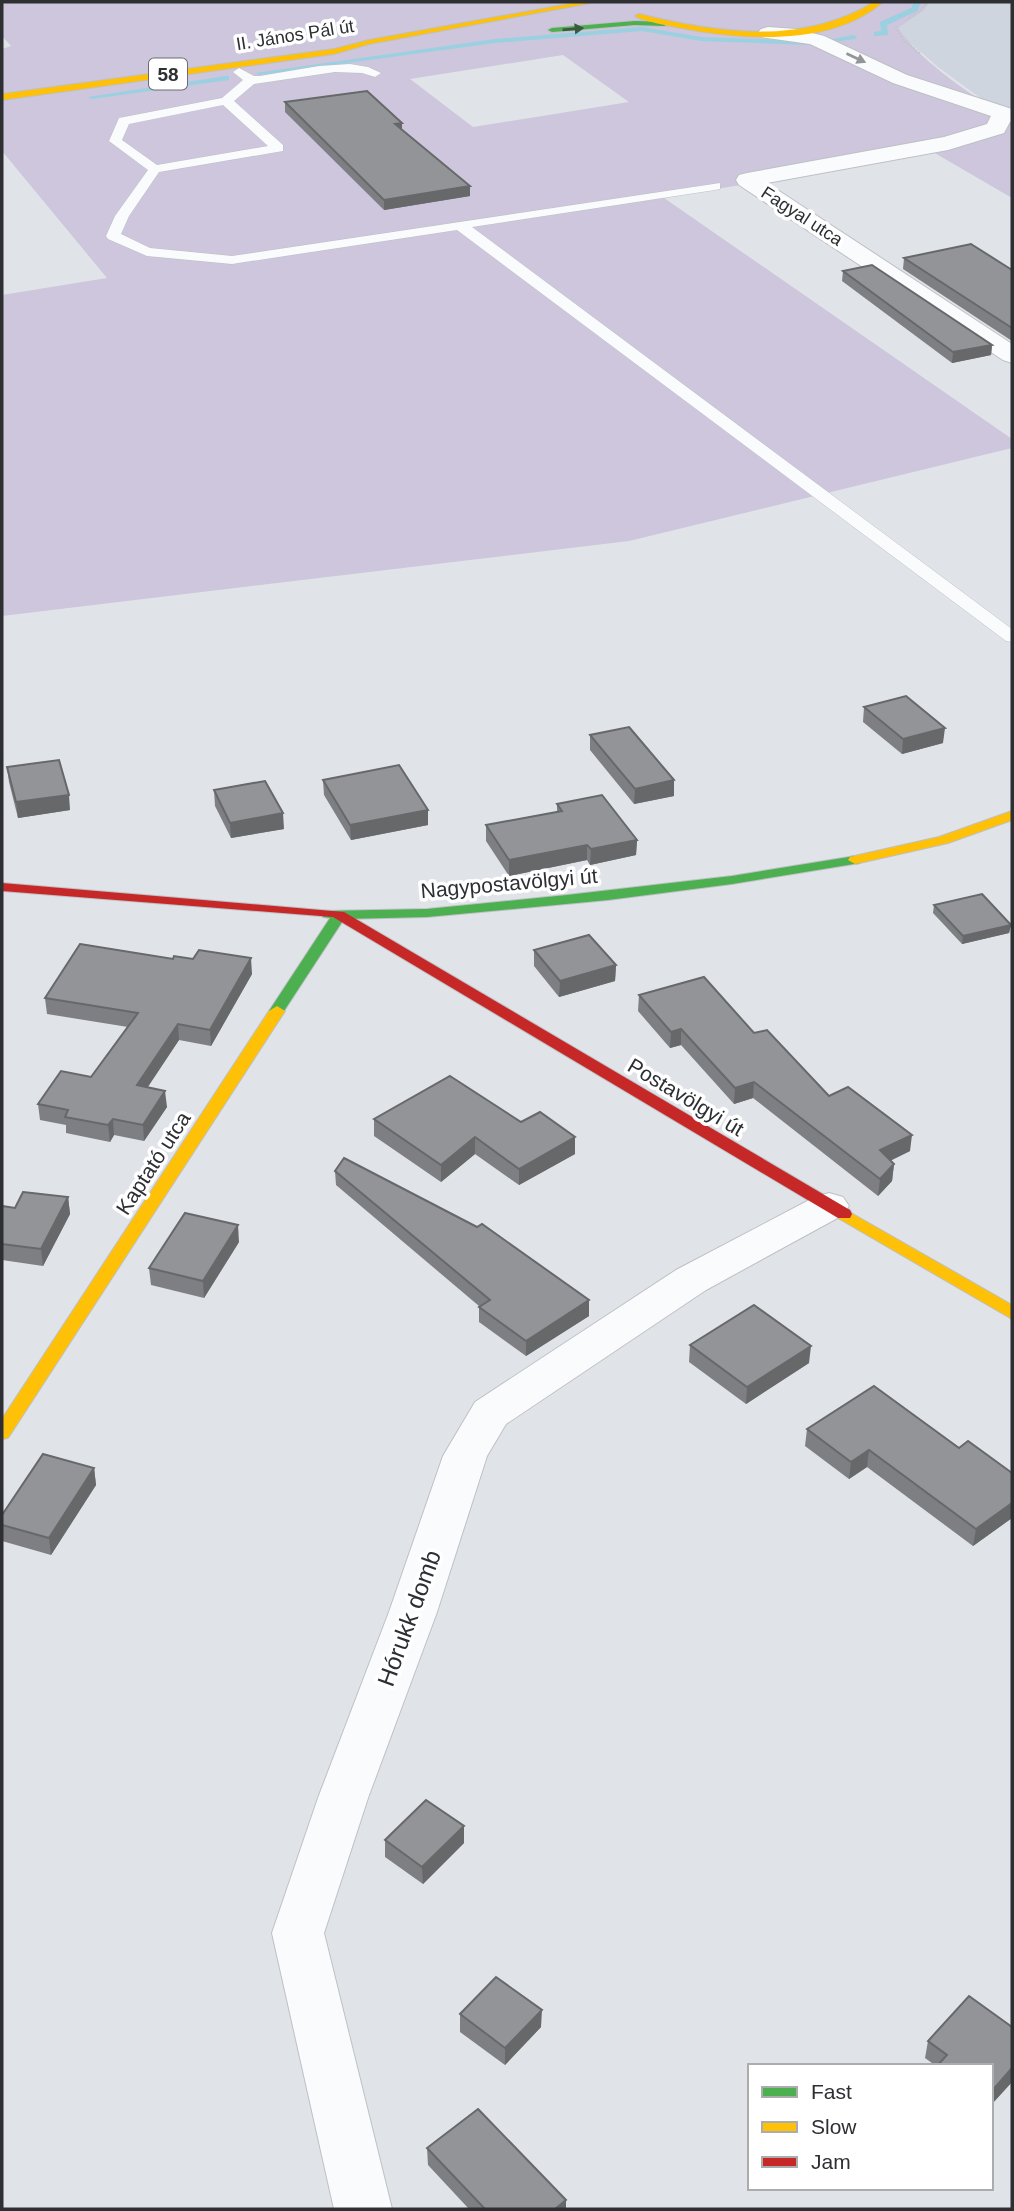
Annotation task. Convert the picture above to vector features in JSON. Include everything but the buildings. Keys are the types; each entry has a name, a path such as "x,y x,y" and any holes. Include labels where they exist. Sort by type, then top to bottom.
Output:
{"street":[{"name":"II. János Pál út","path":"2,97 334,51 369,42 592,2"},
{"path":"861,33 865,14 879,2"},
{"path":"624,10 664,24"},
{"path":"534,32 635,23 664,24 724,33 796,35 817,40 900,79 1008,115"},
{"path":"768,33 812,29 861,33 908,69 960,98"},
{"name":"58","path":"334,51 509,34"},
{"name":"Fagyal utca","path":"747,180 948,143 996,128 1008,115"},
{"path":"715,186 747,180"},
{"name":"Fagyal utca","path":"747,180 1012,355"},
{"name":"Nagypostavölgyi út","path":"2,887 339,915 453,911 606,896 790,872 943,840 1012,815"},
{"name":"Postavölgyi út","path":"339,915 1012,1313"},
{"name":"Kaptató utca","path":"2,1433 339,915"},
{"name":"Hórukk domb","path":"363,2209 298,1933 344,1797 417,1600 465,1456 490,1413 691,1280 829,1206"}],"lane":[{"path":"231,65 251,80"},
{"path":"226,101 278,148 155,169 115,141 124,121 226,101 251,80 346,68 367,69 375,73"},
{"path":"155,169 122,216 113,236 147,252 232,260 715,186"},
{"path":"460,225 1012,637"}],"path":[{"path":"927,2 922,10 895,27 903,40 928,58"}],"shaded area":[{"path":"2,2 930,2 924,10 898,28 936,67 1012,121 1012,198 933,152 664,198 1012,439 1012,448 629,541 2,616 2,295 107,278 2,151 2,49 11,46 2,36","holes":["563,55 629,102 473,127 410,79"]},
{"path":"930,2 1012,2 1012,121 938,67 906,39 897,27 924,10"}],"waterway":[{"path":"877,34 885,33 883,24 914,9 917,2"},
{"path":"259,73 495,41 642,29 701,39 808,43"},
{"path":"832,40 853,37"},
{"path":"92,97 226,78"}],"traffic: fast":[{"path":"552,30 635,23 664,24"},
{"path":"328,914 402,915 526,904 691,885 855,860"},
{"path":"277,1011 339,915"}],"traffic: slow":[{"path":"2,97 334,51 369,42 592,2"},
{"path":"639,16 730,33 795,33 826,27 854,17 879,2"},
{"path":"855,860 943,840 1012,815"},
{"path":"2,1433 277,1011"},
{"path":"844,1214 1012,1313"}],"traffic: jam":[{"path":"2,887 328,914"},
{"path":"339,915 844,1214"}]}
